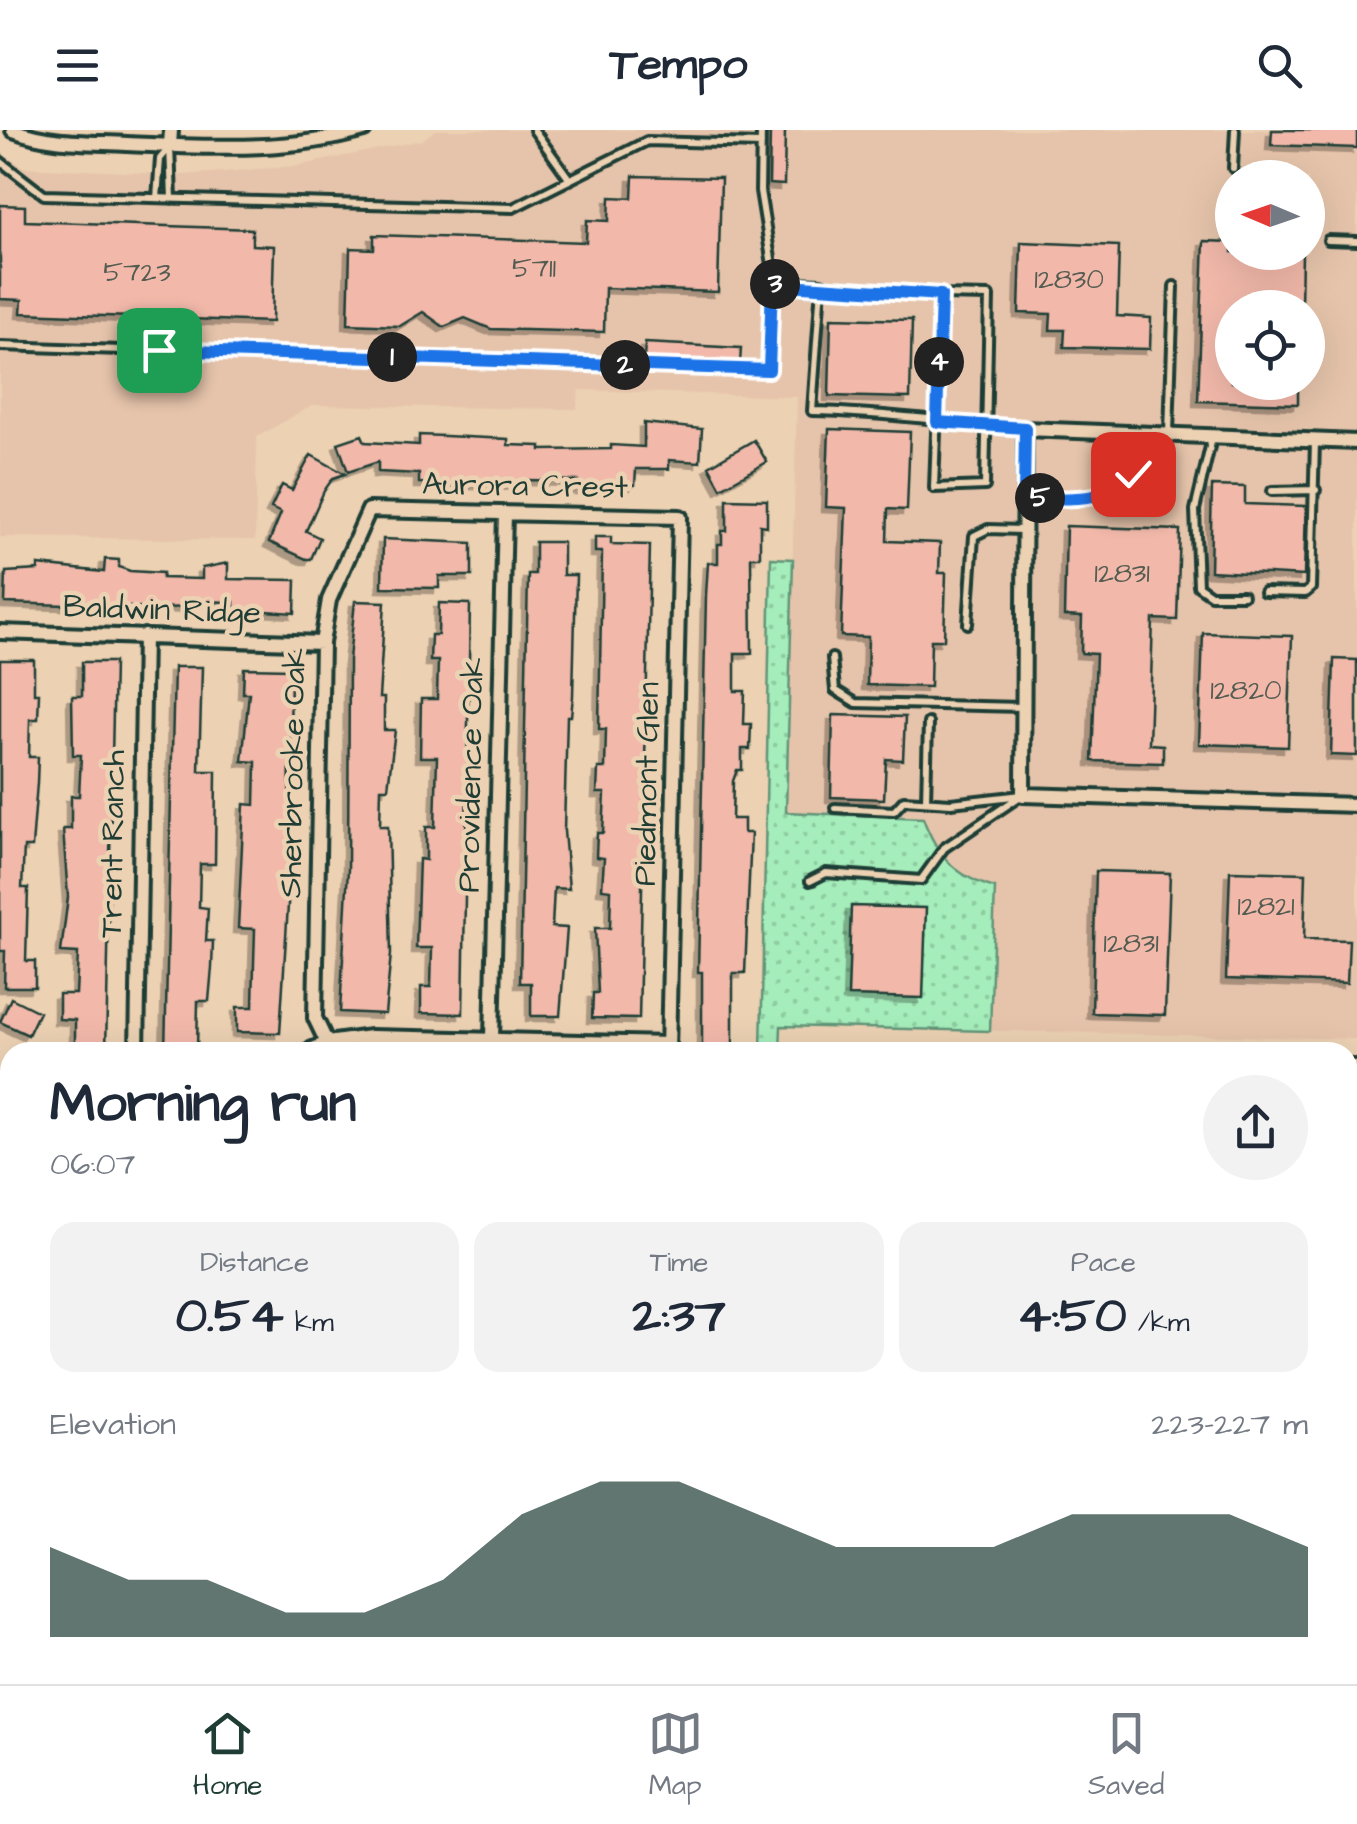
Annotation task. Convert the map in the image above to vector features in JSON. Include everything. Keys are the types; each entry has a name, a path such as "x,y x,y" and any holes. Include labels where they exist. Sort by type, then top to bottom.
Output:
{"street":[{"path":"13,130 59,140 170,146 288,146 364,130"},
{"path":"170,146 171,130"},
{"path":"772,284 821,286"},
{"path":"1357,442 1025,428 1023,795 1357,805"},
{"name":"Aurora Crest","path":"369,510 680,517"},
{"name":"Sherbrooke Oak","path":"327,1042 315,1018 322,643 329,600 369,510"},
{"name":"Providence Oak","path":"492,1038 505,513"},
{"name":"Piedmont Glen","path":"668,1042 680,517"},
{"name":"Baldwin Ridge","path":"0,632 322,643"},
{"name":"Trent Ranch","path":"137,1042 144,636"},
{"path":"327,1042 371,1037 562,1042"}],"lane":[{"path":"534,130 570,180"},
{"path":"0,346 769,370 772,284 760,191 762,130"},
{"path":"1233,160 1234,130"},
{"path":"0,161 44,195 513,208 647,140 761,144"},
{"path":"157,198 160,159 170,146"},
{"path":"170,146 172,199"},
{"path":"1328,240 1357,240"},
{"path":"941,295 937,422 934,488 984,486 988,426 989,296 821,286 812,411 937,422 988,426 1025,428"},
{"path":"1169,435 1174,286"},
{"path":"1024,498 1080,498 1119,490 1133,474 1135,433"},
{"path":"1212,436 1195,510 1198,586 1211,595 1242,595"},
{"path":"1264,592 1305,592 1311,588 1315,441"},
{"path":"1272,490 1316,490"},
{"path":"968,624 974,536 988,529 1024,530"},
{"path":"832,658 835,690 856,702 1024,708"},
{"path":"926,801 928,723"},
{"path":"836,808 894,811 904,800 1023,795"},
{"path":"810,881 826,873 921,880 944,848 1023,795"}],"shaded area":[{"path":"436,130 1357,130 1357,1039 780,1026 797,397 579,390 577,409 313,405 257,437 255,540 0,537 0,153 23,167 184,175 297,166 422,140"}],"green space":[{"path":"771,558 793,559 786,812 923,818 950,863 969,878 995,888 990,1031 781,1026 780,1042 761,1042"}],"building":[{"path":"770,130 785,130 784,185 769,184"},
{"path":"1272,130 1357,130 1357,148 1271,145"},
{"path":"633,176 721,178 718,292 605,288 604,332 491,329 465,318 444,327 423,312 400,326 348,324 350,248 374,249 374,235 586,242 587,220 609,221 610,197 632,198"},
{"path":"0,205 25,206 25,221 252,229 252,245 274,246 272,322 21,313 22,300 0,299"},
{"path":"1204,241 1215,241 1215,270 1302,270 1301,290 1215,290 1215,400 1298,400 1298,404 1198,401"},
{"path":"1021,242 1119,246 1117,316 1151,318 1150,349 1064,347 1065,330 1050,330 1051,314 1019,313"},
{"path":"831,318 912,320 910,398 829,396"},
{"path":"645,343 741,348 740,363 644,360"},
{"path":"644,423 702,429 700,462 669,460 669,469 636,469 635,485 603,489 577,489 578,481 527,480 527,485 419,483 419,474 378,472 378,462 348,472 338,443 362,435 365,442 419,445 419,435 508,439 508,445 541,446 541,450 644,447"},
{"path":"829,429 910,432 907,510 888,509 887,541 940,543 939,573 946,573 944,640 931,640 930,687 867,685 868,637 841,636 846,508 826,507"},
{"path":"754,440 767,462 721,488 709,466"},
{"path":"311,455 345,474 333,478 324,491 306,531 320,538 311,559 306,559 269,542 281,513 271,508 282,485 292,490"},
{"path":"1212,486 1245,487 1245,504 1306,506 1304,576 1210,571"},
{"path":"727,499 767,500 767,526 760,525 760,557 751,557 752,653 735,653 735,691 745,691 744,724 751,724 750,749 742,749 742,770 737,770 733,781 732,819 744,819 744,833 751,833 745,973 733,973 733,1042 702,1042 702,972 698,972 706,595 708,563 718,563 718,544 722,544 722,531 727,531"},
{"path":"1066,526 1180,530 1177,620 1153,619 1149,744 1163,745 1163,763 1092,761 1096,654 1081,653 1082,617 1064,616"},
{"path":"595,537 611,537 611,544 650,545 639,1019 592,1018 593,993 598,993 595,928 610,928 611,890 602,889 604,858 596,857 597,833 603,833 605,793 597,793 598,768 605,768 606,729 599,729 602,552 595,552"},
{"path":"383,539 472,543 472,576 439,576 439,588 382,587"},
{"path":"535,542 563,542 563,575 576,575 564,831 569,889 554,888 552,927 567,928 560,1016 531,1016 531,983 520,983 528,574 535,574"},
{"path":"105,559 119,560 119,567 130,571 163,573 162,578 202,579 202,568 228,563 228,579 296,580 295,613 234,609 234,602 195,601 195,607 161,608 5,603 6,572 38,570 38,565 104,572"},
{"path":"355,601 385,602 379,698 384,698 384,730 395,730 388,788 381,788 380,826 388,826 391,954 385,1014 340,1012 348,869 349,659"},
{"path":"439,603 470,604 463,1014 421,1013 421,987 431,987 432,948 416,948 419,859 426,860 426,827 435,827 437,757 420,757 421,699 437,699 438,661 430,661 431,635 438,635"},
{"path":"1203,633 1292,636 1288,747 1199,744"},
{"path":"1334,659 1357,660 1357,756 1331,755"},
{"path":"0,660 34,660 34,693 39,693 38,719 30,719 29,757 38,757 37,783 32,847 24,847 22,888 28,888 26,961 35,961 35,987 4,987 5,951 0,951"},
{"path":"82,662 114,662 106,1042 75,1042 75,1020 59,1019 59,994 76,994 78,953 61,952 68,897 63,829 71,829 71,796 79,796 81,755 73,755 72,696 82,696"},
{"path":"174,667 202,667 199,771 216,771 215,864 200,864 199,907 208,908 206,941 213,941 209,1001 198,1001 197,1042 165,1042"},
{"path":"244,668 291,669 288,905 280,1033 237,1032 237,1007 253,1007 255,929 238,928 244,804 255,805 256,762 242,761 249,693 243,693"},
{"path":"833,715 905,717 903,760 886,759 884,799 831,797"},
{"path":"1096,871 1170,873 1165,1015 1092,1013"},
{"path":"1230,871 1306,873 1304,939 1349,940 1347,983 1226,979"},
{"path":"851,906 926,908 923,998 848,996"},
{"path":"11,998 39,1012 28,1035 0,1022"}],"route":[{"path":"159,350 769,370 772,284 941,295 937,422 1025,428 1024,498 1080,498 1119,490 1133,474"}]}
